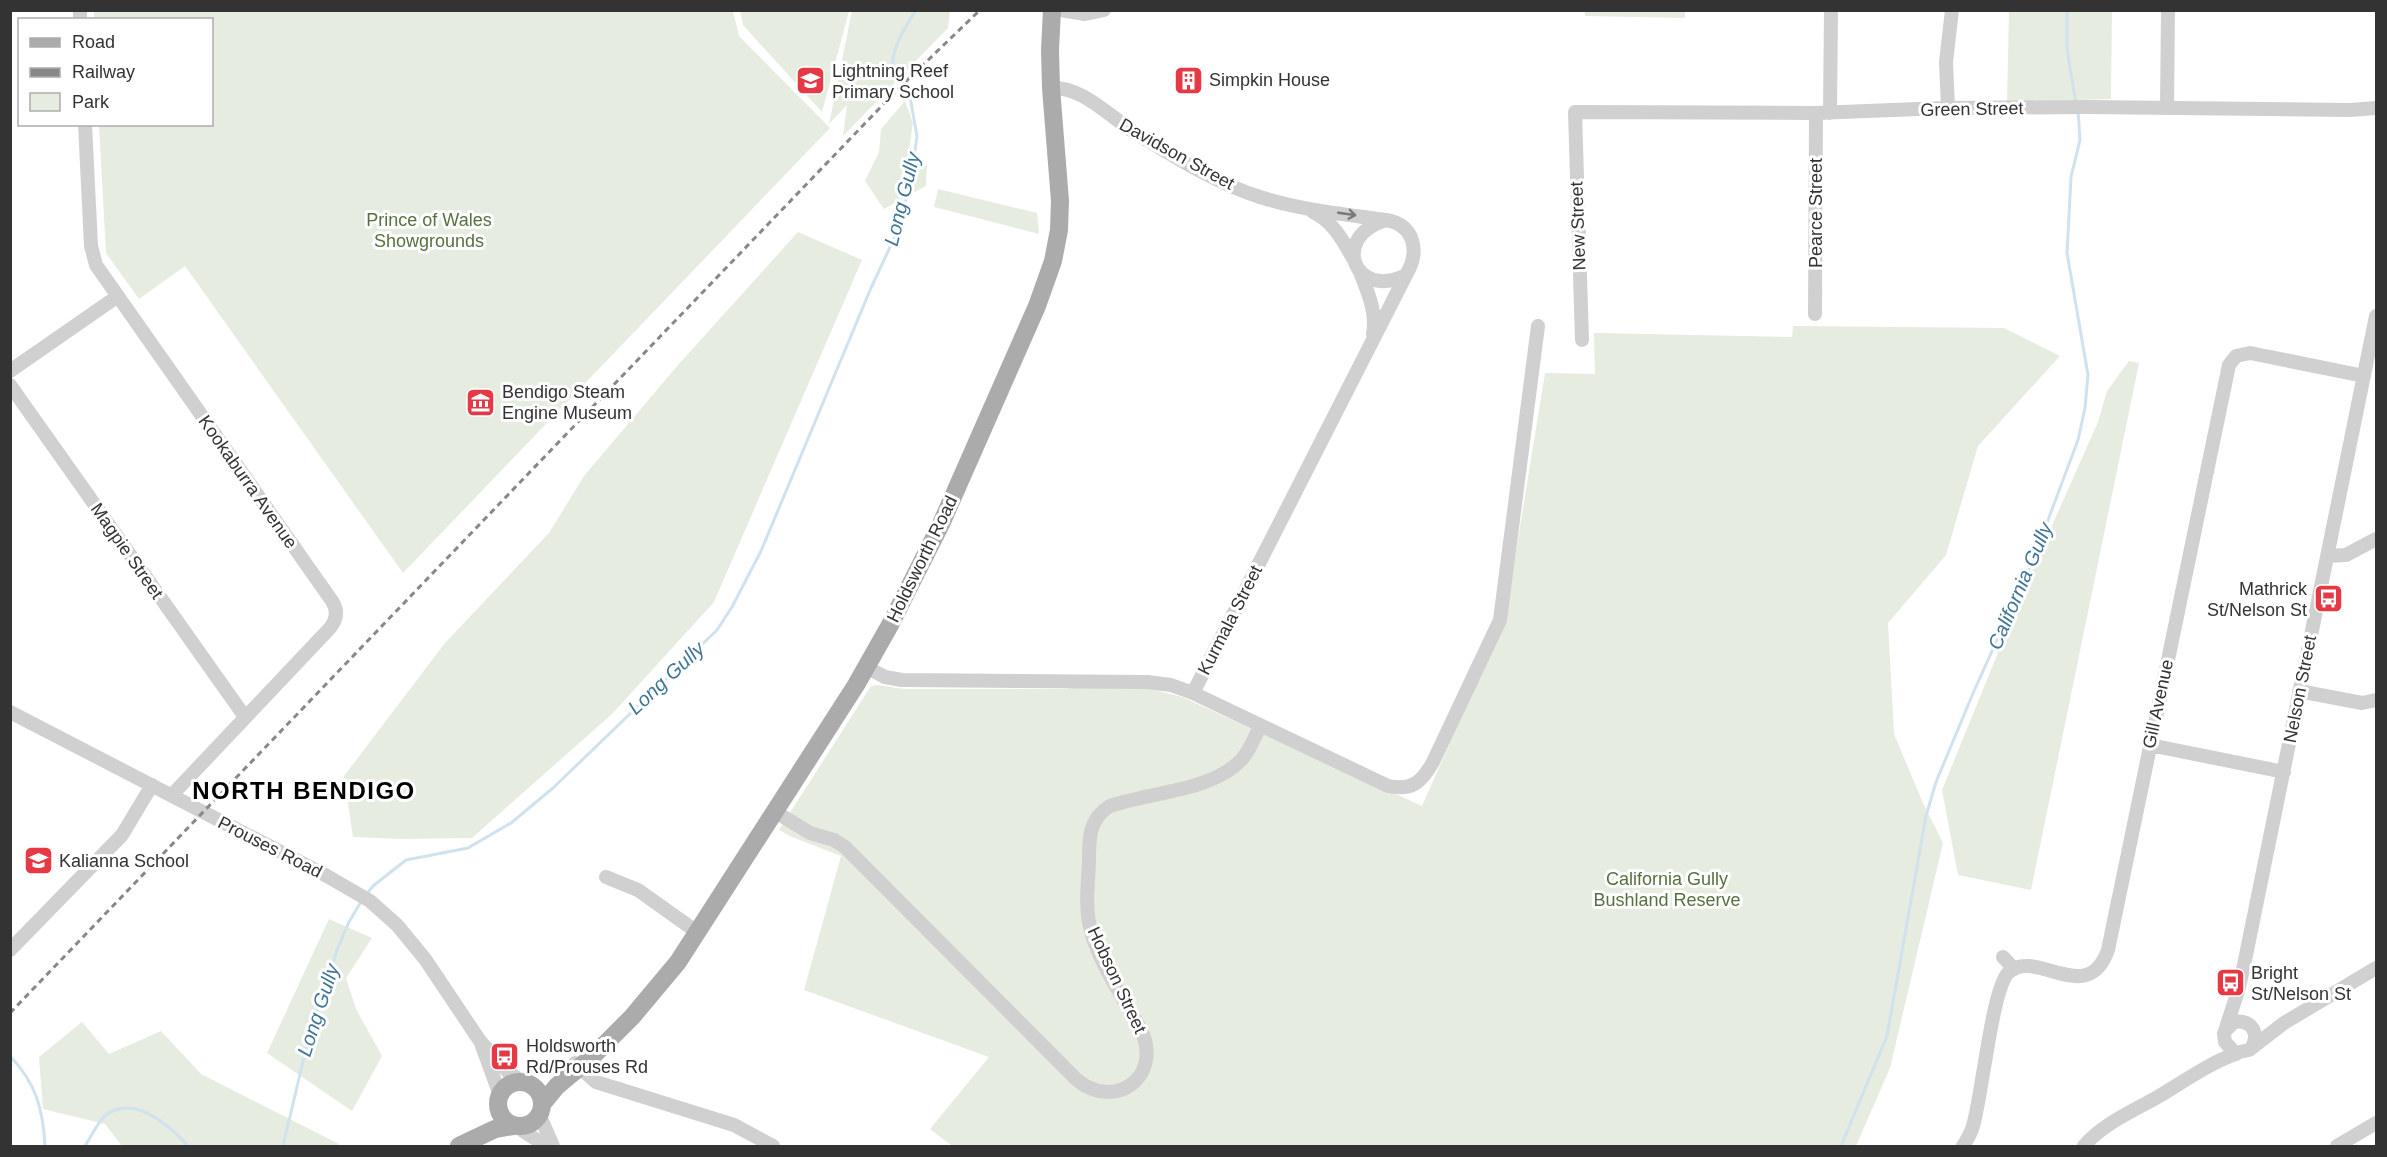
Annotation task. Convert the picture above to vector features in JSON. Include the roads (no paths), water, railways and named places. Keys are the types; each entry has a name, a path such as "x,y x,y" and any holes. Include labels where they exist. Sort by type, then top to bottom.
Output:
{"main road":[{"name":"Holdsworth Road","path":"541,1110 557,1086 608,1041 660,986 697,932 866,668 941,524 1049,275 1060,216 1051,88 1052,10"},
{"name":"Holdsworth Road","path":"526,1083 577,1066"},
{"path":"526,1083 538,1091 541,1110 530,1125 495,1129 462,1145 485,1121 509,1085 526,1083"},
{"path":"499,1098 501,1117 515,1126"}],"street":[{"path":"1060,10 1085,14 1104,10"},
{"name":"Pearce Street","path":"1815,314 1823,113 1831,10"},
{"path":"1948,108 1946,62 1952,10"},
{"path":"2167,108 2168,10"},
{"name":"Davidson Street","path":"1051,88 1066,89 1078,94 1137,134 1230,186 1258,197 1309,209 1386,220"},
{"name":"Green Street","path":"1575,112 1823,113 1948,108 2071,107 2374,110"},
{"name":"New Street","path":"1575,112 1582,340"},
{"name":"Kookaburra Avenue","path":"85,126 92,252 96,265 335,608 336,618 330,628 172,795"},
{"name":"Davidson Street","path":"1309,209 1331,224 1342,238 1357,266"},
{"path":"1386,220 1396,222 1414,244 1413,263 1406,275 1382,283 1367,278 1357,266 1354,247 1358,238 1366,229 1386,220"},
{"name":"Kurmala Street","path":"1357,266 1371,300 1375,320 1370,348"},
{"name":"Kurmala Street","path":"866,668 885,677 902,680 1147,682 1171,685 1193,693 1406,275"},
{"path":"10,370 118,296"},
{"name":"Nelson Street","path":"2205,1068 2216,1055 2225,1034 2238,991 2376,316"},
{"path":"1193,693 1388,786 1407,788 1415,786 1428,772 1500,620 1538,326"},
{"name":"Gill Avenue","path":"2014,969 2032,967 2081,976 2095,971 2105,959 2224,379 2233,352 2250,353 2364,376"},
{"name":"Magpie Street","path":"10,385 245,717"},
{"path":"2327,556 2346,555 2376,539"},
{"path":"2300,691 2362,703 2376,700"},
{"name":"Prouses Road","path":"10,712 172,795 364,898 397,924 415,945 480,1041 509,1073 526,1083"},
{"name":"Hobson Street","path":"774,811 810,833 834,840 845,847 1077,1080 1093,1090 1115,1093 1126,1088 1138,1076 1146,1059 1146,1047 1143,1034 1103,959 1090,928 1088,902 1090,830 1100,814 1110,806 1209,780 1226,772 1246,754 1260,726"},
{"path":"2150,745 2284,772"},
{"path":"10,950 122,835 152,785"},
{"path":"606,877 638,890 697,932"},
{"path":"1963,1146 1974,1120 2001,985 2006,975 2014,969 2003,957"},
{"path":"2084,1146 2112,1124 2205,1068 2252,1047 2284,1023 2376,968"},
{"name":"Nelson Street","path":"2238,991 2241,1010 2248,1024"},
{"path":"2238,1053 2229,1049 2225,1034 2234,1023 2264,1026 2284,1023"},
{"path":"2248,1024 2256,1034 2252,1047"},
{"name":"Prouses Road","path":"480,1041 499,1098"},
{"path":"577,1066 590,1079 605,1086 734,1125 773,1146"},
{"path":"541,1110 553,1146"},
{"path":"2337,1146 2356,1142 2376,1123"},
{"path":"515,1126 546,1146"}],"waterway":[{"name":"Long Gully","path":"894,73 895,49 916,10"},
{"name":"California Gully","path":"2067,10 2067,49 2076,104"},
{"name":"Long Gully","path":"366,895 373,886 406,860 468,848 511,823 553,788 717,630 732,607 761,551 871,288 897,232 911,179 917,136 910,97"},
{"name":"California Gully","path":"1841,1146 1887,1036 1926,816 1936,782 2033,560 2078,440 2085,408 2088,375 2067,253 2071,177 2080,140 2078,110"},
{"name":"Long Gully","path":"283,1146 309,1036 337,950 362,900"},
{"path":"10,1056 26,1076 36,1097 40,1108 45,1146"},
{"name":"Long Gully","path":"85,1146 97,1125 106,1115 117,1109 129,1108 140,1110 162,1122 188,1146"}],"railway":[{"path":"10,1013 898,89 980,10"}],"place":[{"name":"Simpkin House","path":"1188,80"},
{"name":"Lightning Reef Primary School","path":"811,81"},
{"name":"Bendigo Steam Engine Museum","path":"481,402"},
{"name":"Mathrick St/Nelson St","path":"2328,599"},
{"name":"Kalianna School","path":"38,861"},
{"name":"Bright St/Nelson St","path":"2230,983"},
{"name":"Holdsworth Rd/Prouses Rd","path":"505,1056"}],"district":[{"name":"NORTH BENDIGO","path":"304,790"}],"park label":[{"name":"Prince of Wales Showgrounds","path":"429,230"},
{"name":"California Gully Bushland Reserve","path":"1667,889"}]}
